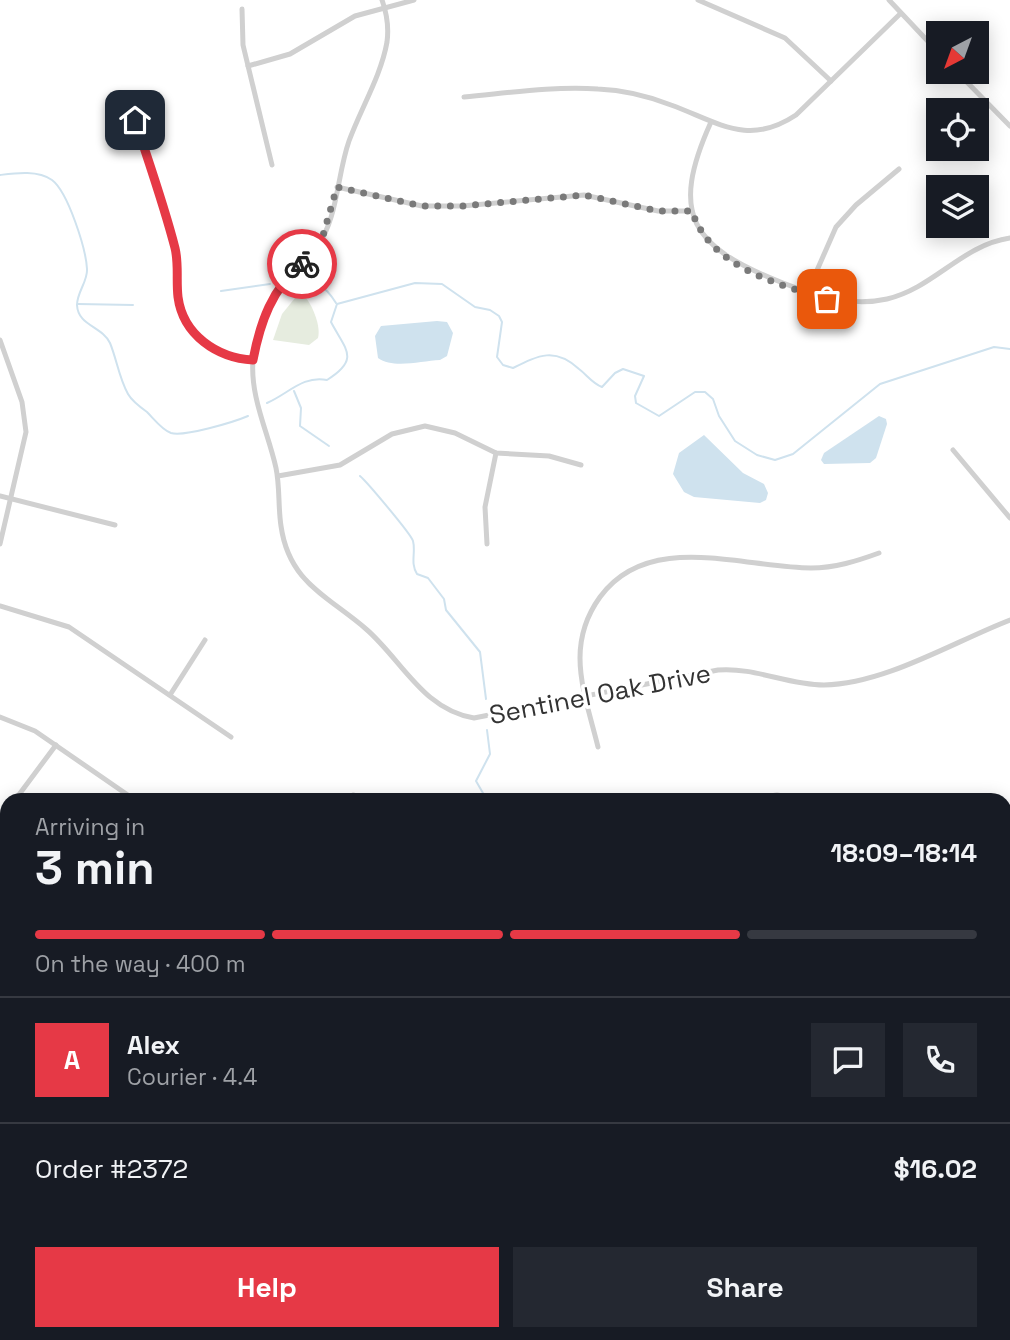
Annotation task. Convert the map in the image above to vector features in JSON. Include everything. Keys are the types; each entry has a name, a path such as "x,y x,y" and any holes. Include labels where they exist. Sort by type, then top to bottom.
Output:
{"street":[{"name":"Sentinel Oak Drive","path":"382,0 387,33 383,58 349,142 328,223 318,247 286,278 269,306 253,360 254,389 278,476 281,530 298,572 320,596 369,632 391,659 436,702 458,715 482,718 730,669 812,685 849,683 1010,620"},
{"path":"248,66 290,54 342,22 414,0"},
{"path":"698,0 785,38 831,82"},
{"path":"889,0 926,40"},
{"path":"242,9 240,30 272,165"},
{"path":"464,97 598,89 652,98 710,122 742,131 778,126 796,115 901,14"},
{"path":"969,84 1010,126"},
{"path":"129,99 175,247 178,297 186,320 200,340 214,350 232,357 253,360"},
{"path":"710,122 691,170 689,190 692,211 701,233 721,255 807,293 852,302 889,299 931,281 972,250 1010,238"},
{"path":"807,293 836,226 899,169"},
{"path":"337,187 422,206 463,206 584,195 658,211 692,211"},
{"path":"0,340 25,417 25,446 0,544"},
{"path":"278,476 330,469 352,460 392,434 425,426 455,433 496,453 549,456 581,465"},
{"path":"953,450 1010,518"},
{"path":"487,544 485,507 496,453"},
{"path":"0,496 115,525"},
{"path":"598,747 580,655 587,619 606,589 637,567 672,558 821,568 879,553"},
{"path":"0,606 69,627 231,737"},
{"path":"170,695 205,640"},
{"path":"0,717 22,724 125,793"},
{"path":"20,793 56,745"}],"shaded area":[{"path":"295,298 306,298 316,317 318,338 309,345 273,340 282,314"}],"water":[{"path":"447,322 453,333 447,356 440,360 408,364 391,363 378,358 375,336 381,326"},
{"path":"879,416 886,419 887,424 876,458 870,463 824,464 821,460 824,453"},
{"path":"704,435 743,473 764,484 768,493 766,500 760,503 694,497 684,492 673,474 679,453"}],"waterway":[{"path":"0,175 40,175 52,180 64,196 80,235 86,260 86,278 77,300 78,312 110,343 122,382 134,401 161,427 177,434 248,416"},
{"path":"267,403 310,380 327,380 344,366 347,353 331,322 337,304 415,283 442,284 475,307 490,310 499,316 502,322 497,357 503,365 513,368 539,357 554,356 570,362 602,387 615,373 623,369 644,376 635,396 636,403 659,416 695,392 705,392 713,399 719,416 735,441 757,455 775,460 793,454 880,384 994,347 1010,349"},
{"path":"221,291 270,284"},
{"path":"289,285 317,285 326,290 336,303"},
{"path":"78,304 133,305"},
{"path":"294,391 301,408 300,426 329,446"},
{"path":"360,476 413,541 417,574 428,578 444,599 446,610 480,652 486,699"},
{"path":"483,793 476,781 490,754 487,730"}],"way so far":[{"path":"302,264 322,239 337,187 407,204 442,207 584,195 609,198 658,211 692,211 701,233 721,255 743,267 827,299"}],"route":[{"path":"135,120 175,247 178,297 182,312 200,340 222,354 241,360 253,360 257,339 269,306 280,285 302,264"}]}
